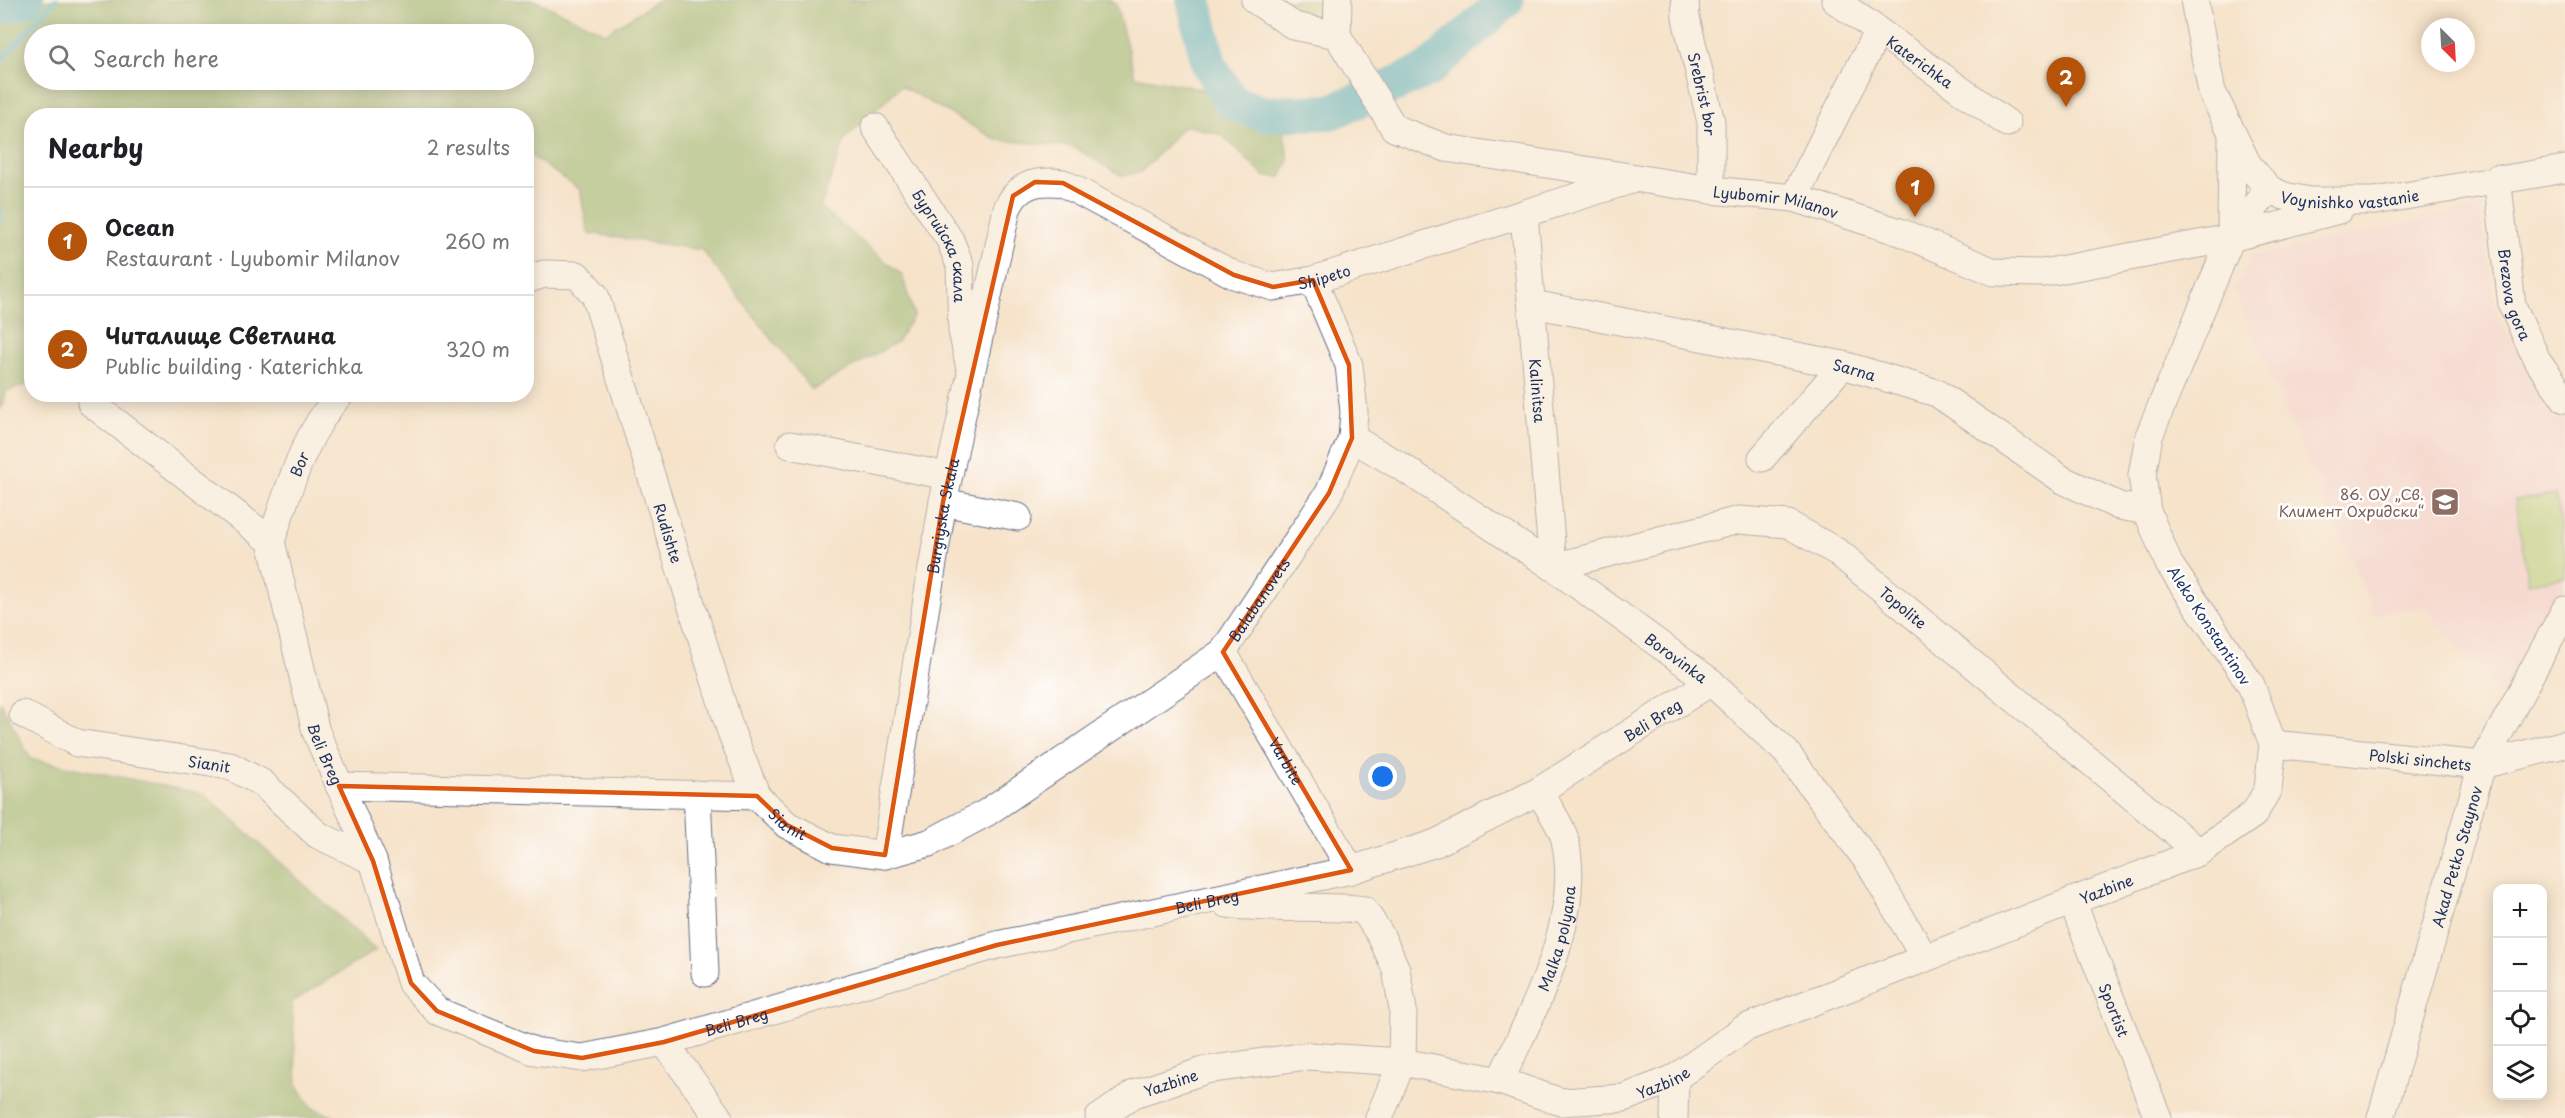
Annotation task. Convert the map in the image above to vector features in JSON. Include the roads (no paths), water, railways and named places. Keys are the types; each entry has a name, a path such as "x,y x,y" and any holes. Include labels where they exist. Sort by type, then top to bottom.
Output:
{"street":[{"path":"1255,0 1294,26 1336,34 1338,0"},
{"name":"Srebrist bor","path":"1685,0 1686,18 1711,122 1712,190"},
{"name":"Katerichka","path":"1835,0 2007,123"},
{"name":"Voynishko vastanie","path":"2194,0 2212,92 2232,136 2248,165 2269,189 2284,196 2308,201 2375,201 2497,178 2565,169"},
{"path":"1794,198 1878,31"},
{"name":"Lyubomir Milanov","path":"1336,34 1394,128 1446,148 1712,190 1794,198 1900,232 1994,272 2043,273 2231,238 2375,201"},
{"name":"Бургийска скала","path":"875,127 954,248 960,265 962,331 972,378"},
{"path":"2231,238 2232,136"},
{"name":"Shipeto","path":"1024,186 1047,181 1064,183 1234,275 1273,287 1313,280 1637,178"},
{"name":"Brezova gora","path":"2497,178 2512,305 2537,360 2565,399"},
{"name":"Burgiyska Skala","path":"885,855 948,476 972,378 1007,208 1013,196 1024,186"},
{"path":"2231,238 2269,189"},
{"name":"Kalinitsa","path":"1524,214 1553,567"},
{"name":"Aleko Konstantinov","path":"2199,852 2254,814 2268,789 2273,744 2251,685 2169,564 2147,511 2142,475 2149,436 2231,238"},
{"name":"Rudishte","path":"534,277 544,274 577,275 595,295 731,732 758,796"},
{"name":"Balabanovets","path":"885,855 929,843 986,813 1223,652 1329,493 1352,438 1354,412 1350,365 1313,280"},
{"name":"Sarna","path":"1533,304 1843,364 1937,393 2063,480 2119,506 2147,511"},
{"path":"1762,458 1843,364"},
{"name":"Bor","path":"271,541 294,474 321,416 333,402"},
{"path":"91,403 271,541"},
{"name":"Borovinka","path":"1352,438 1405,469 1553,567 1711,682 1786,752 1869,863 1924,957"},
{"path":"790,446 948,476"},
{"path":"943,502 1018,517"},
{"name":"Topolite","path":"1553,567 1739,520 1788,524 1839,553 2199,852"},
{"name":"Beli Breg","path":"271,541 316,732 372,861 411,983 437,1011 534,1051 582,1058 664,1042 997,945 1351,870 1436,843 1539,791 1711,682"},
{"name":"Akad Petko Staynov","path":"2381,1118 2482,765 2565,610"},
{"name":"Varbite","path":"1223,652 1351,870"},
{"name":"Sianit","path":"23,714 77,743 230,766 262,783 318,835 372,861"},
{"name":"Polski sinchets","path":"2273,744 2482,765 2565,744"},
{"name":"Sianit","path":"339,786 758,796 787,825 832,848 885,855"},
{"name":"Malka polyana","path":"1500,1081 1549,974 1570,888 1565,838 1539,791"},
{"path":"697,794 705,973"},
{"name":"Yazbine","path":"1099,1118 1134,1094 1206,1070 1306,1056 1402,1062 1500,1081 1561,1102 1624,1098 1675,1078 1745,1028 2199,852"},
{"path":"1204,900 1252,907 1330,906 1364,910 1381,936 1396,969 1403,1010 1402,1062 1379,1118"},
{"name":"Sportist","path":"2072,901 2158,1118"},
{"path":"664,1042 719,1118"},
{"path":"1674,1118 1675,1078"}],"waterway":[{"path":"0,7 26,0"},
{"path":"34,24 56,0"},
{"path":"1194,0 1209,65 1232,102 1264,114 1331,112 1428,70 1506,0"},
{"path":"0,61 24,35"},
{"path":"0,208 0,220"}],"place":[{"name":"Читалище Светлина","path":"2066,107"},
{"name":"Ocean","path":"1915,217"},
{"name":"86. ОУ „Св. Климент Охридски“","path":"2445,502"}]}
